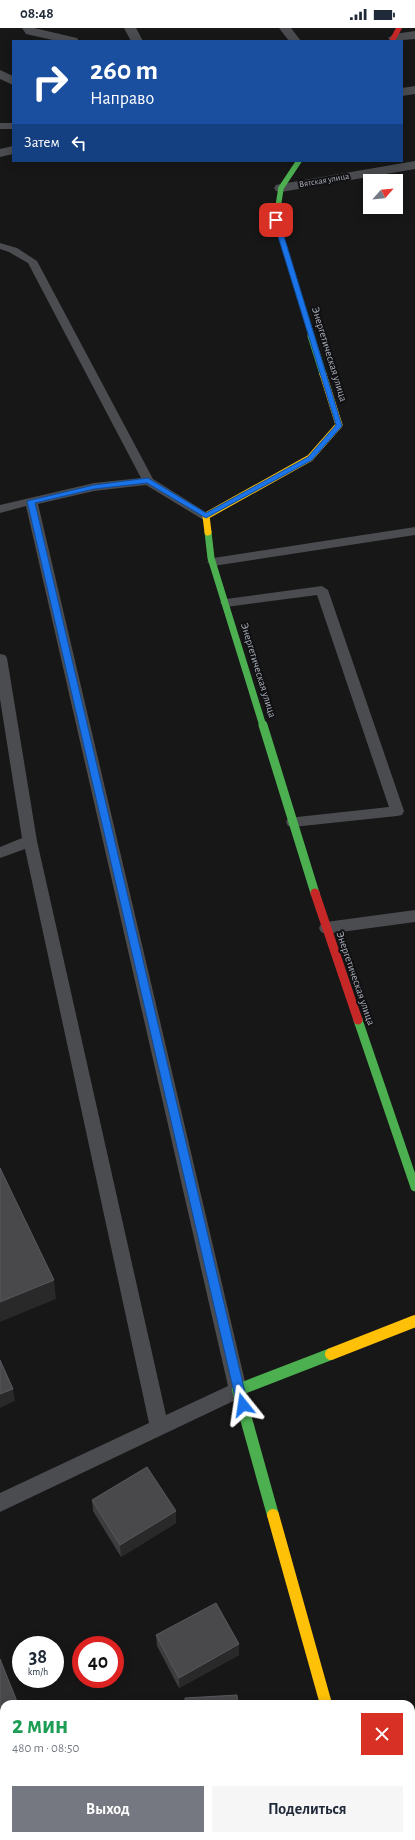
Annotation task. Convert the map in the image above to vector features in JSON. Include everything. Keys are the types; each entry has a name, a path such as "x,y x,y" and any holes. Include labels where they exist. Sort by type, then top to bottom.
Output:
{"street":[{"path":"28,28 30,31 69,40"},
{"path":"130,28 136,40"},
{"path":"285,28 294,40"},
{"path":"395,36 415,35"},
{"path":"0,74 12,80"},
{"path":"403,92 415,90"},
{"path":"0,153 12,150"},
{"path":"281,188 298,162"},
{"name":"Вятская улица","path":"281,188 415,165"},
{"name":"Энергетическая улица","path":"281,188 276,220 339,425 310,458 206,516 213,562 326,928 415,1187"},
{"path":"325,1700 238,1390 415,1322"}],"lane":[{"path":"0,126 12,126"},
{"path":"0,246 13,250 32,261 148,481 206,516"},
{"path":"0,509 94,487 148,481"},
{"path":"0,1503 238,1390 31,501"},
{"path":"213,562 415,532"},
{"path":"226,603 322,590 397,811 293,822"},
{"path":"0,658 30,841 159,1427"},
{"path":"0,852 30,841"},
{"path":"326,928 415,916"}],"building":[{"path":"0,1168 54,1280 0,1302"},
{"path":"0,1360 13,1389 0,1394"},
{"path":"147,1467 176,1511 120,1545 92,1500"},
{"path":"216,1603 239,1644 179,1678 156,1635"},
{"path":"0,1659 16,1700 0,1700"},
{"path":"237,1695 238,1700 185,1700 185,1698"}],"traffic: fast":[{"path":"298,162 281,188 276,220 323,374"},
{"path":"208,532 211,558 315,893"},
{"path":"358,1020 415,1187"},
{"path":"273,1515 238,1390 331,1354"}],"traffic: slow":[{"path":"208,532 206,516 310,458 339,425 323,374"},
{"path":"331,1354 415,1321"},
{"path":"273,1515 325,1700"}],"traffic: jam":[{"path":"393,40 399,28"},
{"path":"315,893 358,1020"}],"route":[{"path":"243,1405 238,1390 31,501 94,487 148,481 206,516 310,458 339,425 276,220"}]}
